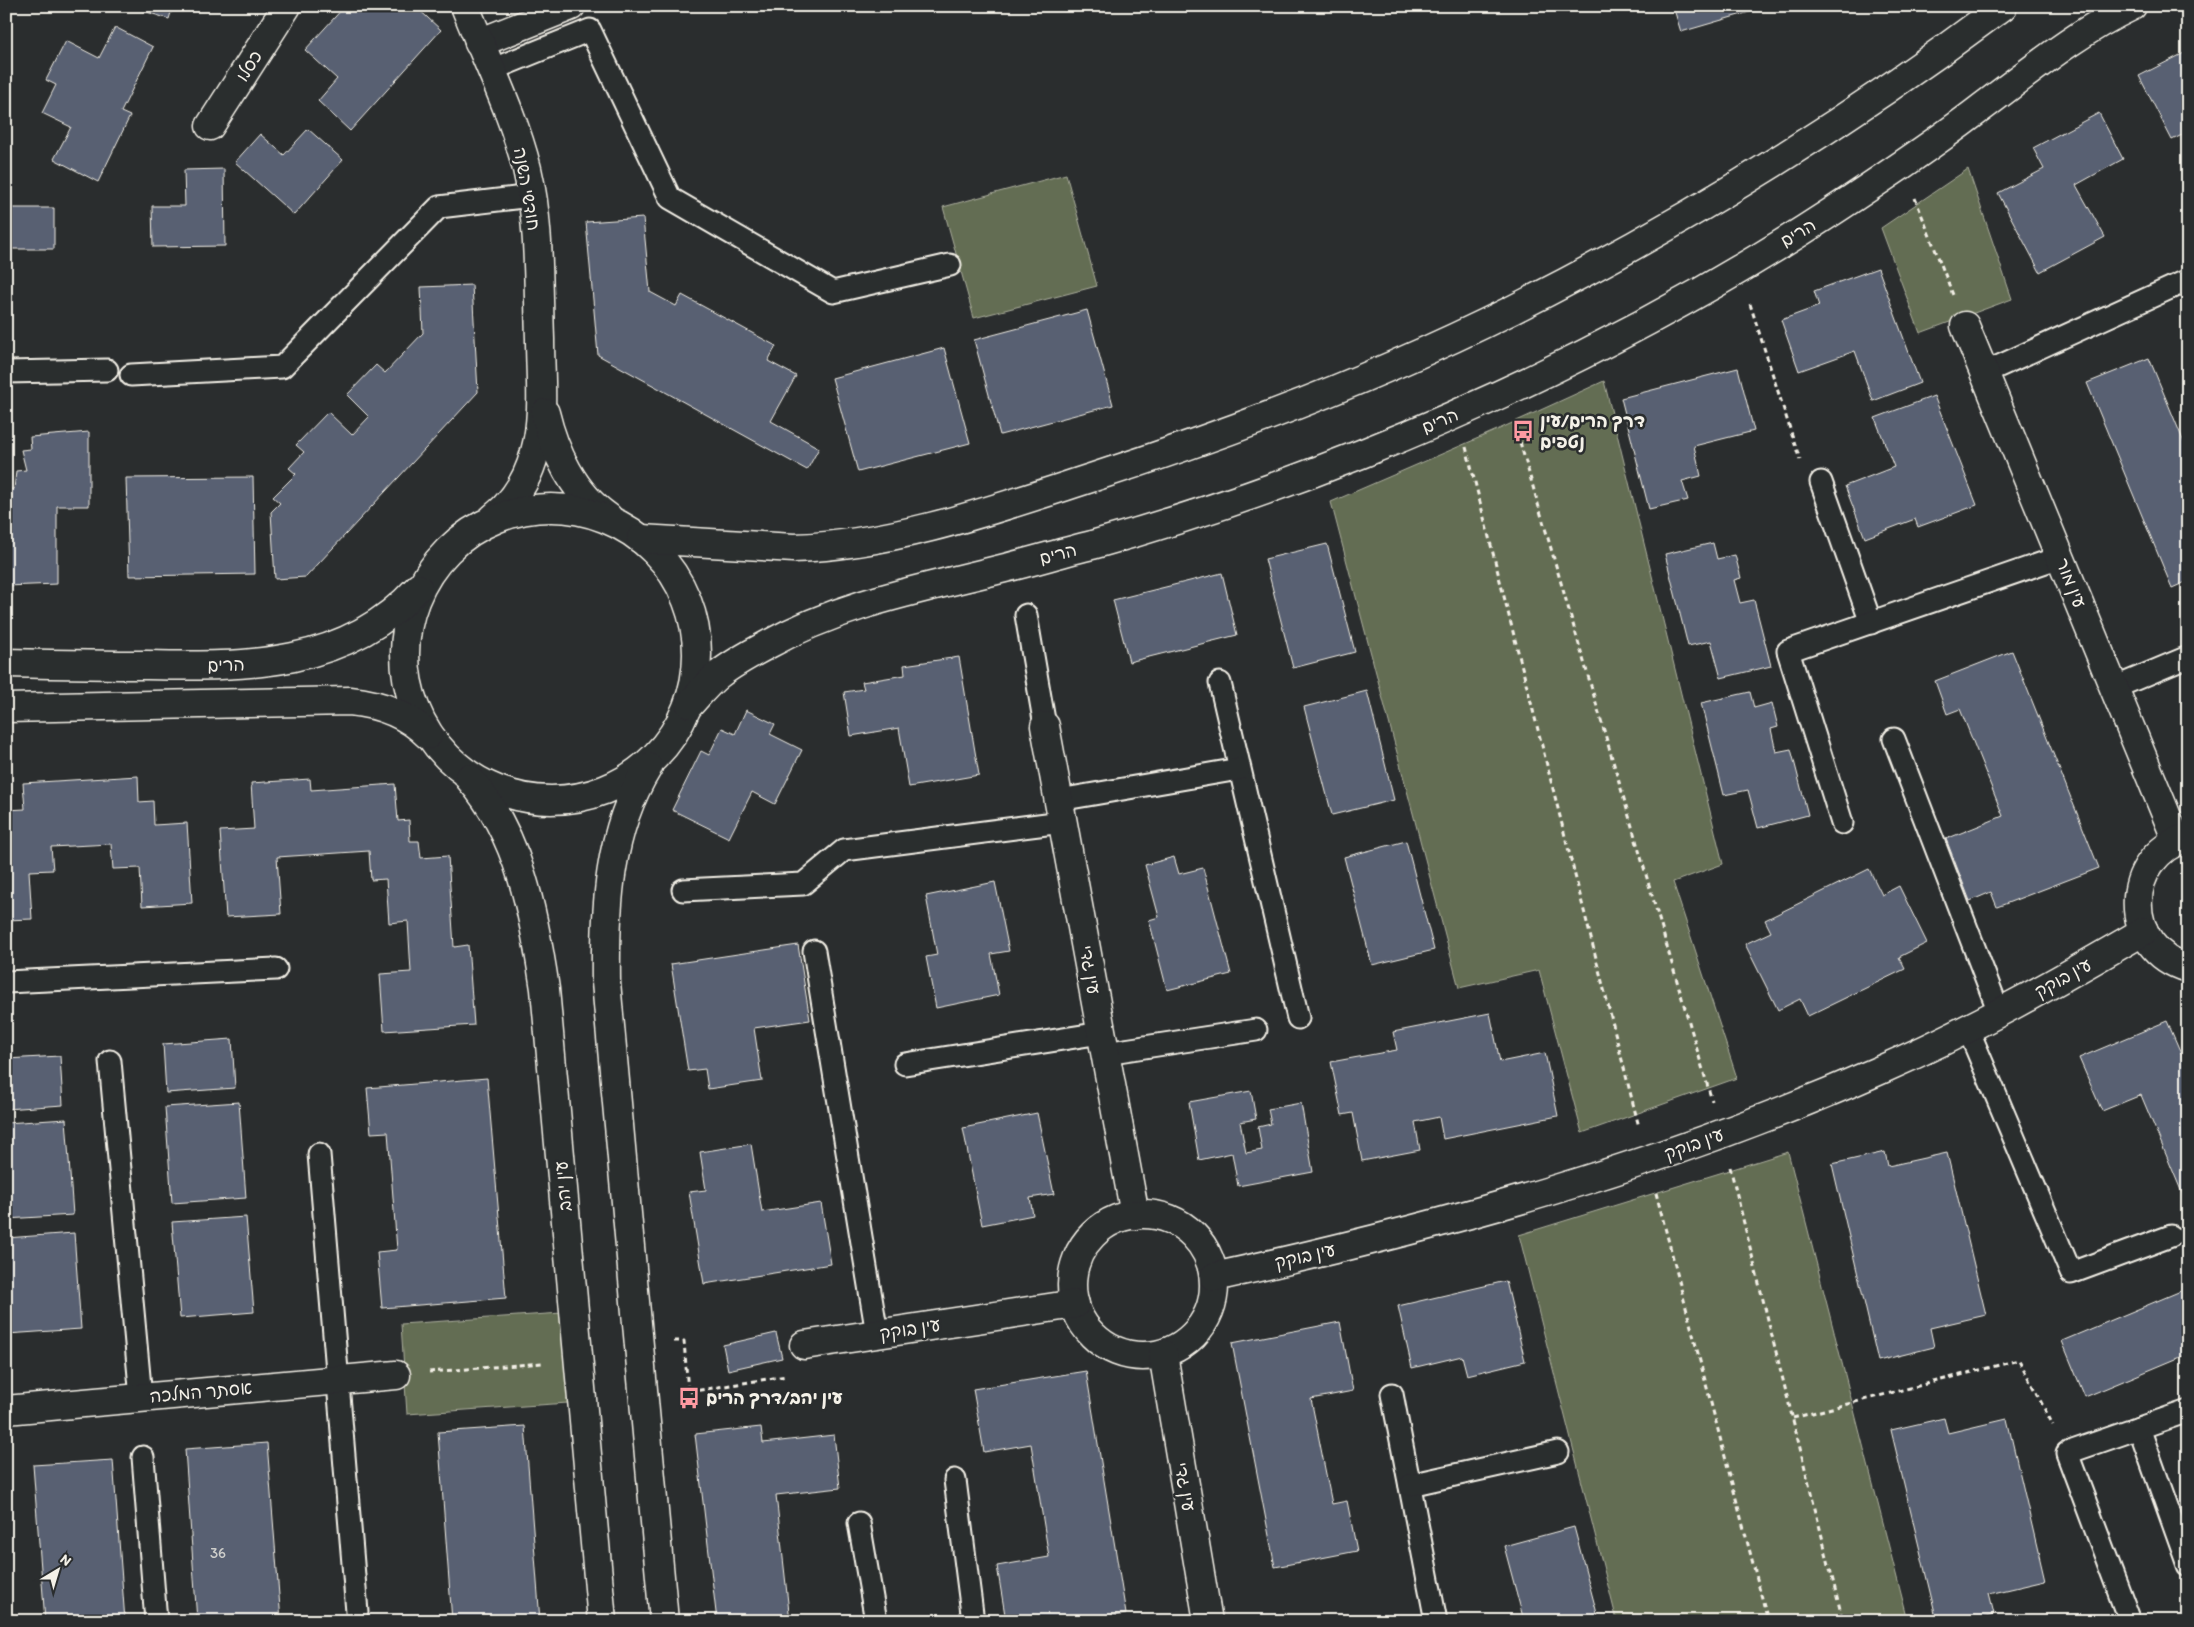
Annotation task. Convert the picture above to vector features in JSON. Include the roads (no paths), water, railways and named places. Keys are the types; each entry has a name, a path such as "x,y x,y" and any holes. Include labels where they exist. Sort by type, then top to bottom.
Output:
{"street":[{"name":"כסלו","path":"210,126 287,6"},
{"name":"חודשי השנה","path":"465,6 520,143 532,196 538,251 539,427 532,463 515,497 506,508 490,520"},
{"path":"479,43 571,6"},
{"path":"632,532 794,548 828,547 895,536 1026,499 1153,458 1276,413 1395,364 1510,311 1621,253 1729,192 1835,126 1937,56 2003,6"},
{"name":"הרים","path":"690,704 717,676 737,662 801,627 847,608 895,594 1011,567 1127,535 1243,498 1360,454 1457,413 1593,349 1739,268 1828,214 1946,134 2065,45 2132,6"},
{"name":"עין מור","path":"1965,326 2114,688 2182,839"},
{"name":"חודשי השנה","path":"540,382 547,420 563,464 590,502 601,512 632,532"},
{"path":"6,708 350,701 379,707 418,725 461,770 481,783 503,792 525,798 547,800 592,795 613,788 651,762 667,745 690,704 696,682 698,659 693,614 685,593 674,573 659,555 632,532 600,516 556,507 533,508 511,512 490,520 452,546 435,564 422,583 407,626 404,649 410,694 418,715 433,740"},
{"name":"הרים","path":"6,663 224,666 278,661 313,652 353,637 405,603 422,583"},
{"name":"עין גדי","path":"1045,726 1135,1215"},
{"path":"651,762 632,796 614,855 608,902 606,982 664,1621"},
{"name":"עין יהב","path":"461,770 488,803 508,842 524,886 536,935 546,999 602,1621"},
{"path":"2182,839 2168,846 2152,861 2141,880 2137,901 2140,921 2144,931 2164,957 2188,968"},
{"name":"עין בוקק","path":"1214,1276 1412,1231 1508,1205 1648,1161 1722,1135 1879,1071 1968,1029 2056,983 2144,931"},
{"path":"1135,1215 1156,1215 1167,1218 1187,1230 1208,1255 1214,1276 1213,1299 1210,1309 1199,1329 1183,1344 1163,1354 1152,1356 1130,1354 1110,1347 1092,1333 1079,1314 1075,1304 1073,1288 1076,1261 1087,1241 1104,1226 1135,1215"},
{"name":"עין בוקק","path":"804,1345 1075,1304"},
{"name":"עין גדי","path":"1163,1354 1208,1621"},
{"name":"אסתר המלכה","path":"6,1410 396,1375"}],"lane":[{"path":"491,70 590,30 670,198 833,292 950,265"},
{"path":"131,375 282,367 440,207 532,196"},
{"path":"1984,373 2188,280"},
{"path":"6,372 107,370"},
{"path":"1821,482 1871,623"},
{"path":"1842,823 1788,651 2060,557"},
{"path":"1026,615 1045,726"},
{"path":"2114,688 2188,657"},
{"path":"1220,683 1298,1018"},
{"path":"1894,739 1999,1012"},
{"path":"683,890 803,884 844,850 1060,811 1240,769"},
{"path":"814,951 877,1334"},
{"path":"6,982 276,969"},
{"path":"1968,1029 2071,1273 2171,1236"},
{"path":"905,1064 1103,1043 1256,1030"},
{"path":"110,1061 141,1398"},
{"path":"319,1154 357,1612"},
{"path":"1392,1394 1436,1621"},
{"path":"2130,1621 2067,1453 2188,1411"},
{"path":"2139,1428 2188,1564"},
{"path":"1410,1485 1558,1452"},
{"path":"142,1457 156,1621"},
{"path":"955,1480 974,1621"},
{"path":"858,1523 876,1621"}],"place":[{"name":"דרך הרים/עין נטפים","path":"1523,431"},
{"name":"עין יהב/דרך הרים","path":"689,1398"}]}
